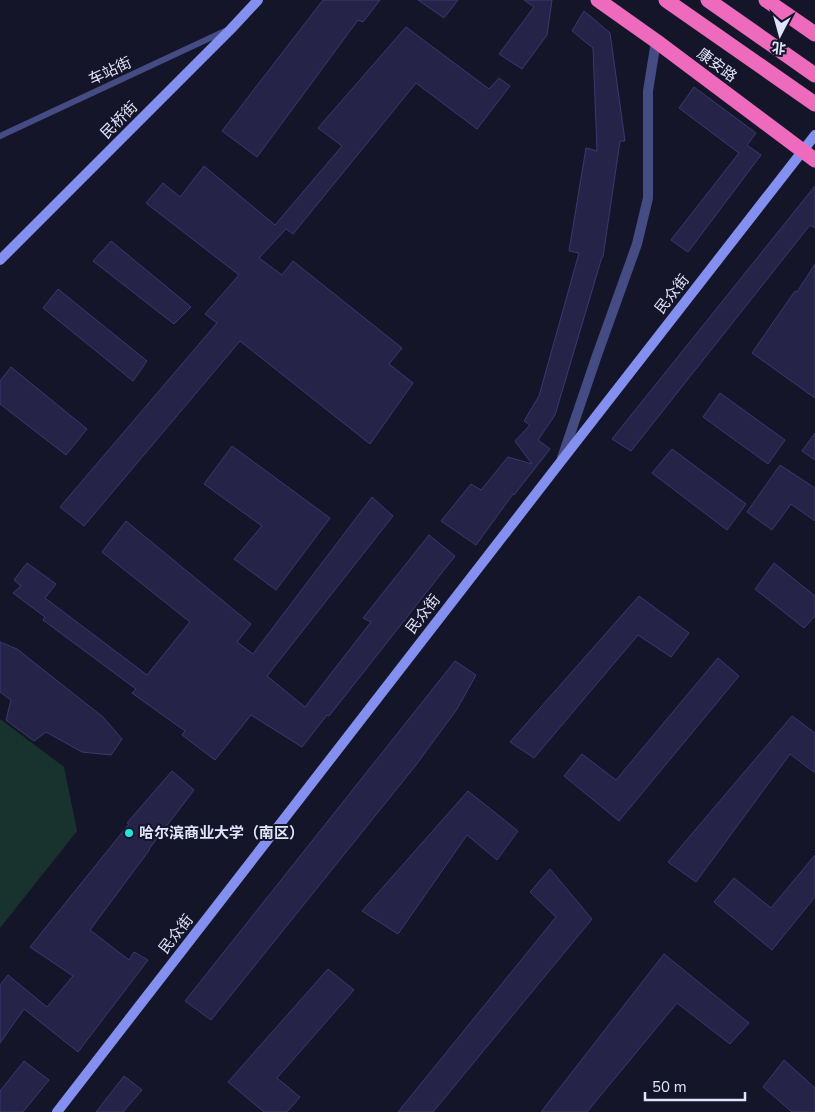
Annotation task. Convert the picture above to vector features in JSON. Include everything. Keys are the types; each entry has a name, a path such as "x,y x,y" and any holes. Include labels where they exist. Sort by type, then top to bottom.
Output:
{"highway":[{"name":"康安路","path":"598,0 809,155"},
{"path":"666,0 815,104"},
{"path":"708,0 815,74"},
{"path":"766,0 815,34"},
{"path":"782,52 815,70"},
{"path":"768,71 815,111"}],"main road":[{"name":"民桥街","path":"0,260 258,0"},
{"name":"民众街","path":"57,1112 562,460 809,155 815,135"}],"street":[{"path":"562,460 637,244 648,198 648,92 656,41"}],"lane":[{"name":"车站街","path":"0,136 231,29"}],"green space":[{"path":"0,719 64,767 77,831 0,928"}],"building":[{"path":"323,0 380,0 363,22 358,20 257,157 222,131"},
{"path":"418,0 458,0 444,18"},
{"path":"524,0 552,0 547,35 522,69 499,54 534,7"},
{"path":"584,11 610,33 625,141 620,141 603,257 555,415 538,440 550,449 513,494 476,545 441,521 471,484 481,490 508,457 532,464 515,441 530,425 524,421 539,396 579,253 569,251 586,148 597,151 593,48 572,31"},
{"path":"406,27 489,89 499,78 510,86 477,129 416,83 293,234 286,229 259,258 282,275 293,261 402,348 389,364 413,383 370,444 240,341 84,526 60,507 217,323 205,314 239,275 146,203 163,183 180,197 204,166 275,225 342,146 318,128"},
{"path":"694,87 756,133 747,145 761,155 688,252 671,240 739,153 679,108"},
{"path":"815,186 815,228 810,225 631,451 612,439"},
{"path":"111,241 191,307 174,324 93,261"},
{"path":"815,264 815,398 752,353"},
{"path":"58,289 147,361 133,381 43,308"},
{"path":"11,367 87,429 66,455 0,404 0,381"},
{"path":"720,393 785,440 768,464 703,417"},
{"path":"815,433 815,460 802,451"},
{"path":"232,446 330,518 276,590 234,559 262,526 204,484"},
{"path":"672,449 746,504 727,530 652,473"},
{"path":"780,465 815,488 815,521 791,504 772,530 747,512"},
{"path":"372,497 393,516 267,676 305,707 371,622 363,618 429,535 455,556 329,716 327,715 302,747 251,715 215,760 182,735 185,731 132,693 136,689 43,620 45,617 13,593 21,586 14,580 27,563 56,584 45,598 147,675 190,622 102,552 126,521 251,624 237,642 253,654"},
{"path":"774,563 815,596 815,616 804,628 755,589"},
{"path":"639,596 689,633 671,657 638,635 534,758 510,742"},
{"path":"0,642 17,649 103,717 122,739 111,755 82,752 46,732 34,741 6,720 11,700 0,692"},
{"path":"718,658 739,676 619,821 564,776 582,754 616,780"},
{"path":"455,661 476,675 457,709 416,765 211,1020 185,1001"},
{"path":"792,716 815,733 815,773 790,754 696,882 668,862"},
{"path":"172,771 194,790 90,930 129,960 134,952 148,960 78,1052 24,1009 0,1043 0,985 8,975 47,1007 73,976 30,947 129,824 127,823"},
{"path":"468,791 518,831 497,860 467,835 398,934 362,911"},
{"path":"815,855 815,897 772,950 714,902 734,878 771,908"},
{"path":"550,869 592,919 433,1112 398,1112 556,917 530,892"},
{"path":"664,954 749,1023 730,1044 677,1003 587,1112 541,1112"},
{"path":"328,969 354,990 277,1078 300,1097 287,1112 264,1112 228,1082"},
{"path":"784,1060 815,1088 815,1112 792,1112 763,1087"},
{"path":"24,1061 49,1080 23,1112 0,1112 0,1091"},
{"path":"124,1076 142,1090 123,1112 96,1112"}],"place":[{"name":"哈尔滨商业大学（南区）","path":"129,833"}]}
